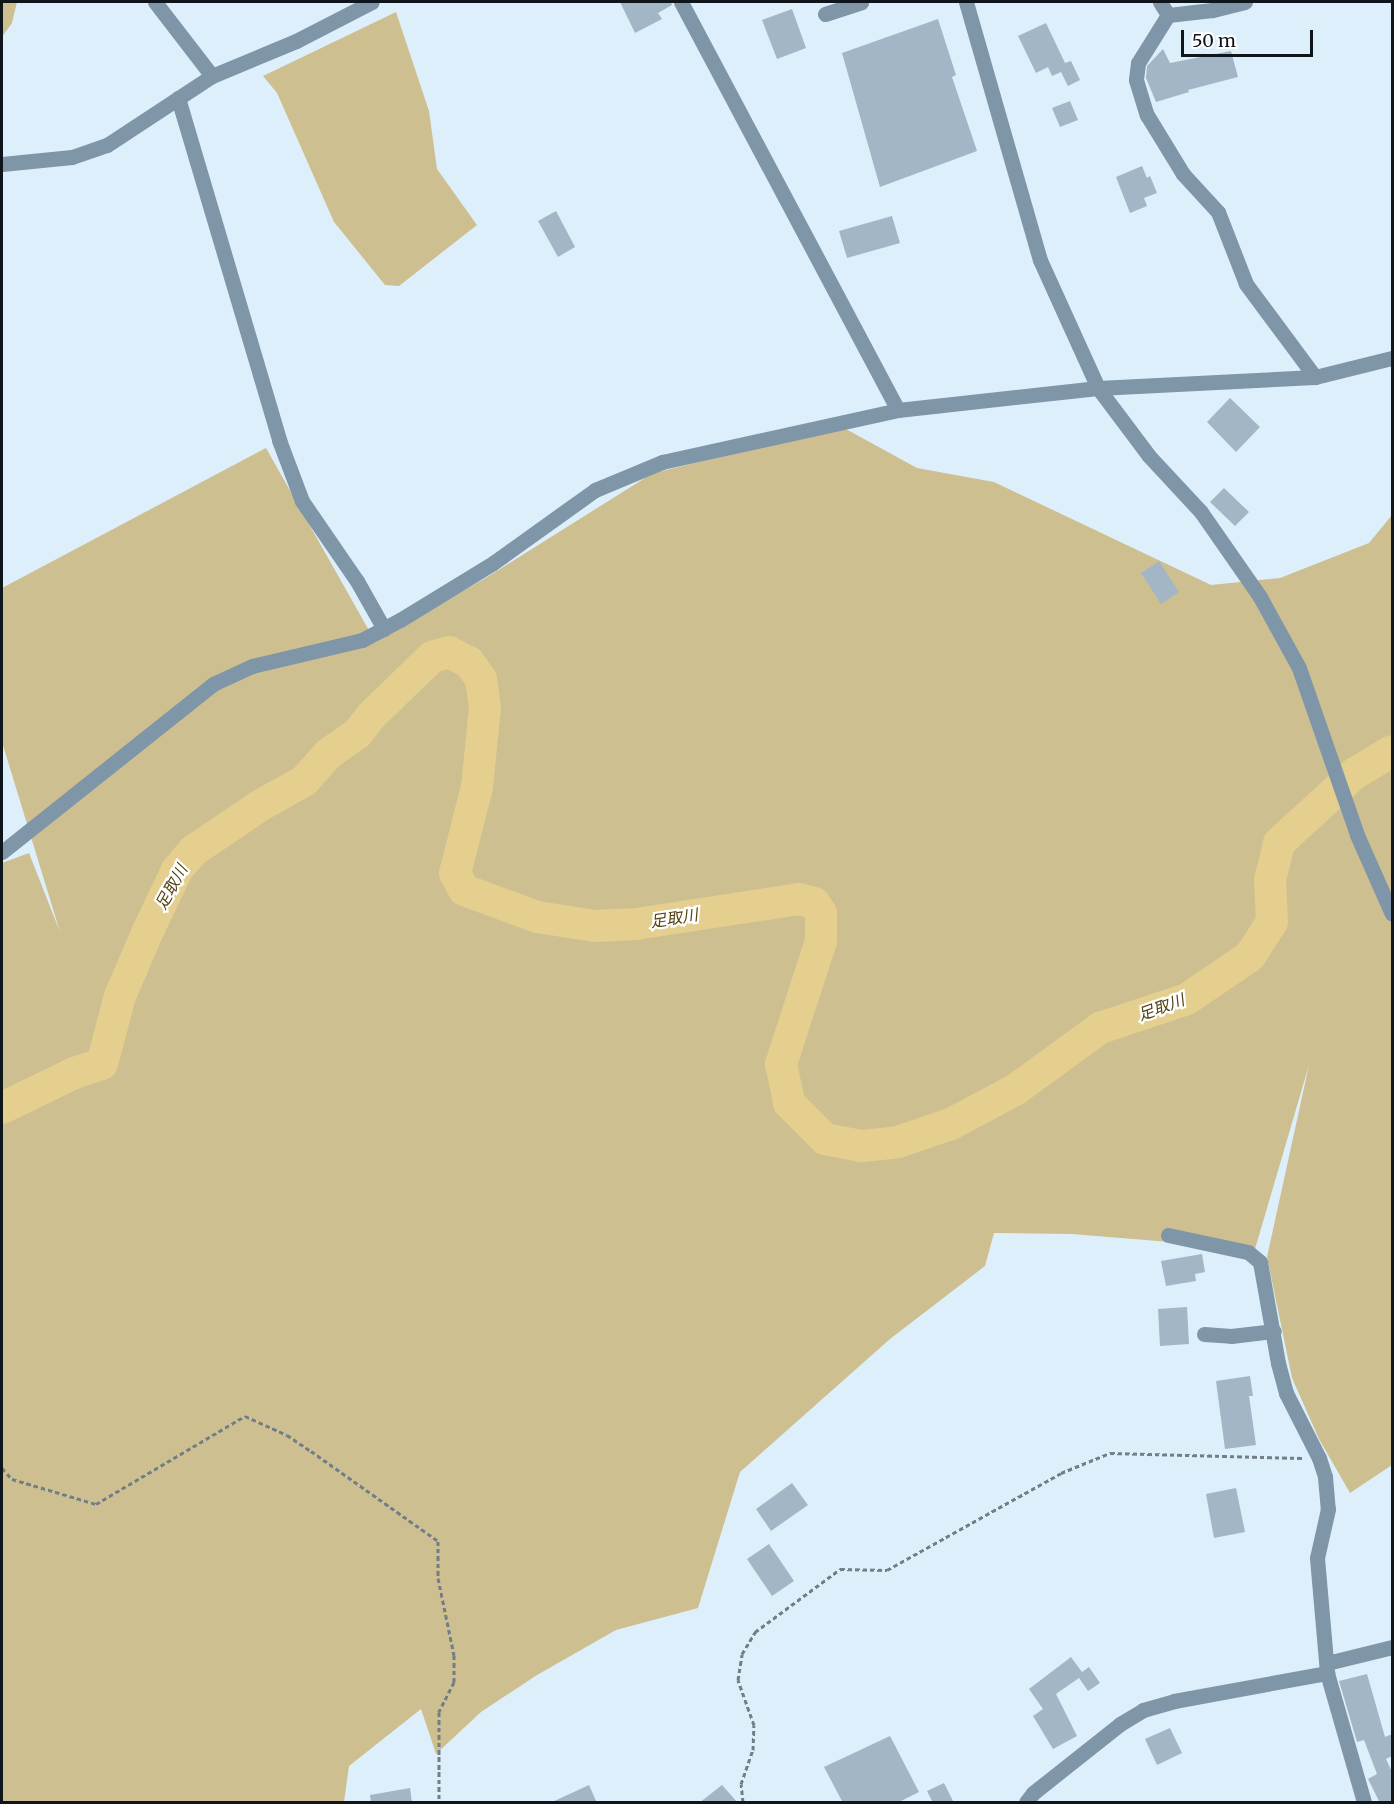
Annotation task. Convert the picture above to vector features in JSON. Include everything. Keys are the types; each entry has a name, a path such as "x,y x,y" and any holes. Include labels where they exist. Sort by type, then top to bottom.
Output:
{"street":[{"path":"154,2 212,76"},
{"path":"2,164 72,157 107,144 212,76 296,41 372,2"},
{"path":"681,2 898,410"},
{"path":"825,14 861,2"},
{"path":"966,2 1040,260 1098,388 1149,456 1201,512 1260,597 1299,668 1357,835 1392,914"},
{"path":"1245,2 1212,10 1164,8 1138,63 1136,80 1147,115 1183,174 1218,212 1246,284 1315,377"},
{"path":"178,98 279,440 302,501 357,581 384,629"},
{"path":"2,852 213,684 252,666 362,640 492,563 595,490 662,462 898,410 1098,388 1315,377 1392,358"},
{"path":"1168,1235 1248,1252 1260,1262 1278,1363 1286,1393 1319,1458 1325,1477 1328,1509 1317,1558 1327,1668 1364,1803"},
{"path":"1204,1334 1231,1336 1274,1331"},
{"path":"1026,1803 1034,1793 1120,1724 1143,1710 1174,1701 1327,1668 1392,1647"}],"path":[{"path":"2,1468 12,1479 96,1504 245,1416 295,1440 438,1541 438,1578 454,1655 453,1682 439,1712 439,1803"},
{"path":"743,1803 741,1784 753,1750 754,1725 738,1680 742,1654 755,1632 840,1569 887,1570 1061,1473 1110,1453 1319,1458"}],"shaded area":[{"path":"2,2 17,2 12,23 2,37"},
{"path":"396,12 429,111 437,169 477,225 399,286 385,285 334,222 277,93 263,76"},
{"path":"844,428 917,468 994,482 1211,585 1280,578 1369,543 1392,515 1392,1465 1350,1493 1319,1439 1292,1378 1267,1257 1309,1065 1255,1249 1072,1234 994,1233 985,1266 890,1339 740,1472 698,1608 616,1630 537,1675 481,1712 436,1754 421,1709 349,1766 344,1802 2,1802 2,863 29,853 60,932 2,742 2,588 266,448 375,641 484,579 653,473"}],"building":[{"path":"620,2 671,2 672,5 658,13 662,19 635,33"},
{"path":"792,9 806,48 777,59 762,20"},
{"path":"938,19 956,75 952,77 977,151 880,187 842,53"},
{"path":"1046,23 1065,63 1071,61 1080,80 1068,86 1061,72 1052,76 1048,67 1036,73 1018,36"},
{"path":"1163,49 1170,63 1231,51 1238,77 1188,90 1189,92 1156,102 1146,78 1147,66"},
{"path":"1070,101 1078,120 1060,127 1052,108"},
{"path":"1142,166 1147,178 1150,176 1157,193 1144,198 1147,206 1130,213 1116,177"},
{"path":"556,211 575,247 558,257 538,221"},
{"path":"892,216 900,243 847,258 839,231"},
{"path":"1230,398 1260,427 1236,452 1207,422"},
{"path":"1224,488 1249,512 1235,526 1210,502"},
{"path":"1159,561 1179,592 1161,604 1141,573"},
{"path":"1202,1254 1205,1272 1195,1274 1196,1281 1166,1286 1161,1261"},
{"path":"1187,1307 1189,1344 1160,1346 1158,1309"},
{"path":"1250,1376 1253,1396 1249,1396 1256,1445 1225,1449 1216,1381"},
{"path":"792,1483 808,1505 771,1531 756,1509"},
{"path":"1236,1488 1245,1532 1214,1538 1206,1494"},
{"path":"769,1544 794,1581 772,1596 747,1559"},
{"path":"1071,1657 1082,1672 1089,1667 1100,1683 1088,1691 1079,1678 1056,1694 1077,1736 1053,1749 1033,1716 1043,1709 1029,1689"},
{"path":"1367,1674 1385,1737 1392,1734 1392,1756 1386,1759 1392,1772 1392,1803 1380,1803 1368,1779 1377,1774 1364,1740 1357,1742 1339,1681"},
{"path":"1170,1728 1182,1753 1157,1765 1145,1739"},
{"path":"890,1736 919,1792 897,1803 843,1803 824,1767"},
{"path":"944,1783 954,1803 933,1803 927,1791"},
{"path":"589,1785 597,1803 550,1803"},
{"path":"722,1785 738,1803 699,1803"},
{"path":"410,1788 412,1803 371,1803 370,1795"}],"waterway":[{"name":"足取川","path":"2,1108 74,1073 102,1064 120,996 177,870 193,851 261,805 304,781 328,754 357,734 372,715 432,657 449,652 469,662 481,679 485,707 477,787 455,873 464,890 537,917 595,926 636,924 799,899 814,903 821,913 821,941 781,1064 789,1103 825,1139 862,1146 898,1142 951,1124 1015,1090 1100,1028 1187,999 1250,956 1272,922 1270,880 1279,843 1354,774 1392,751"}]}
